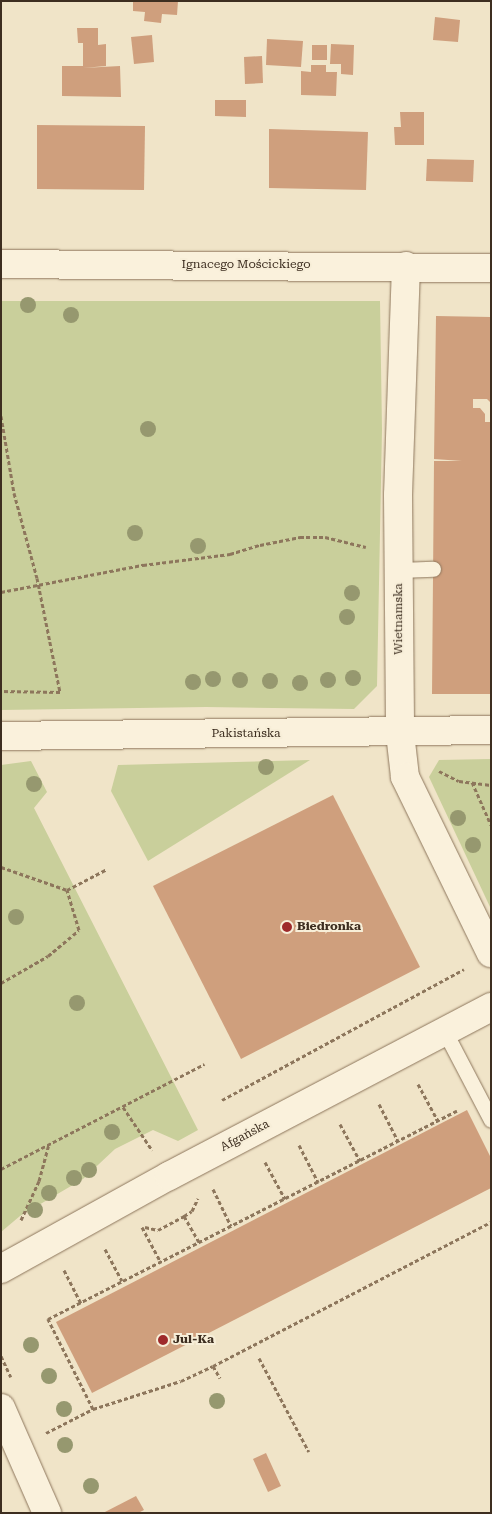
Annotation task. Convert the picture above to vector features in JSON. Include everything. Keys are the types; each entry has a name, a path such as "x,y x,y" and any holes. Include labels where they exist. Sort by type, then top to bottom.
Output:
{"street":[{"name":"Ignacego Mościckiego","path":"1,264 491,268"},
{"name":"Wietnamska","path":"406,266 398,495 400,733 405,777 491,953"},
{"name":"Pakistańska","path":"1,736 400,733 491,730"},
{"name":"Afgańska","path":"1,1269 169,1176 491,1008"},
{"path":"1,1408 47,1513"}],"lane":[{"path":"399,560 433,569"},
{"path":"445,1032 491,1120"}],"path":[{"path":"1,416 14,493 39,586 60,692 1,691"},
{"path":"1,592 143,565 230,554 260,545 300,537 325,537 378,550 399,560"},
{"path":"434,768 459,781 491,784"},
{"path":"472,782 491,825"},
{"path":"1,867 67,890 107,869"},
{"path":"1,983 48,956 79,930 67,890"},
{"path":"222,1100 448,979"},
{"path":"1,1169 204,1064"},
{"path":"418,1084 438,1121"},
{"path":"93,1409 48,1319 480,1100"},
{"path":"379,1104 398,1141"},
{"path":"123,1107 169,1176"},
{"path":"340,1124 360,1161"},
{"path":"18,1225 39,1181 49,1143"},
{"path":"298,1145 318,1182"},
{"path":"265,1162 284,1199"},
{"path":"213,1189 231,1226"},
{"path":"184,1216 199,1242"},
{"path":"45,1434 93,1409 181,1381 213,1366 491,1222"},
{"path":"141,1226 161,1262"},
{"path":"103,1246 122,1282"},
{"path":"62,1266 81,1302"},
{"path":"259,1358 309,1452"},
{"path":"213,1366 220,1378"}],"green space":[{"path":"1,301 380,301 382,430 377,686 354,709 206,707 1,710"},
{"path":"491,759 491,909 429,777 439,760"},
{"path":"310,760 148,861 111,791 118,765"},
{"path":"31,761 47,792 34,808 198,1130 178,1141 153,1130 115,1149 83,1179 20,1216 1,1232 1,765"}],"building":[{"path":"133,1 178,1 177,15 162,14 161,23 144,21 145,12 133,11"},
{"path":"435,17 460,20 458,42 433,40"},
{"path":"77,28 98,28 98,45 106,44 106,66 83,68 120,66 121,97 62,96 62,66 83,66 83,43 78,43"},
{"path":"152,35 154,62 134,64 131,37"},
{"path":"267,39 303,41 301,67 266,65"},
{"path":"331,44 354,45 353,75 341,74 341,64 330,64"},
{"path":"312,45 327,45 327,60 312,60"},
{"path":"262,56 263,83 245,84 244,57"},
{"path":"311,65 326,65 326,72 337,72 336,96 301,95 301,71 311,72"},
{"path":"215,100 246,100 246,117 215,116"},
{"path":"400,112 424,112 424,145 395,145 394,127 401,127"},
{"path":"37,125 145,126 144,190 37,189"},
{"path":"269,129 368,132 366,190 269,188"},
{"path":"427,159 474,160 473,182 426,181"},
{"path":"436,316 491,317 491,403 487,399 473,399 473,408 480,408 485,414 485,422 491,422 491,694 432,694 434,461 462,461 434,459"},
{"name":"Biedronka","path":"333,795 420,967 241,1059 153,886"},
{"path":"467,1110 491,1158 491,1188 92,1393 56,1322"},
{"path":"266,1453 281,1486 268,1492 253,1459"},
{"path":"136,1496 144,1510 138,1513 103,1513"}],"place":[{"name":"Biedronka","path":"287,927"},
{"name":"Jul-Ka","path":"163,1340"}]}
